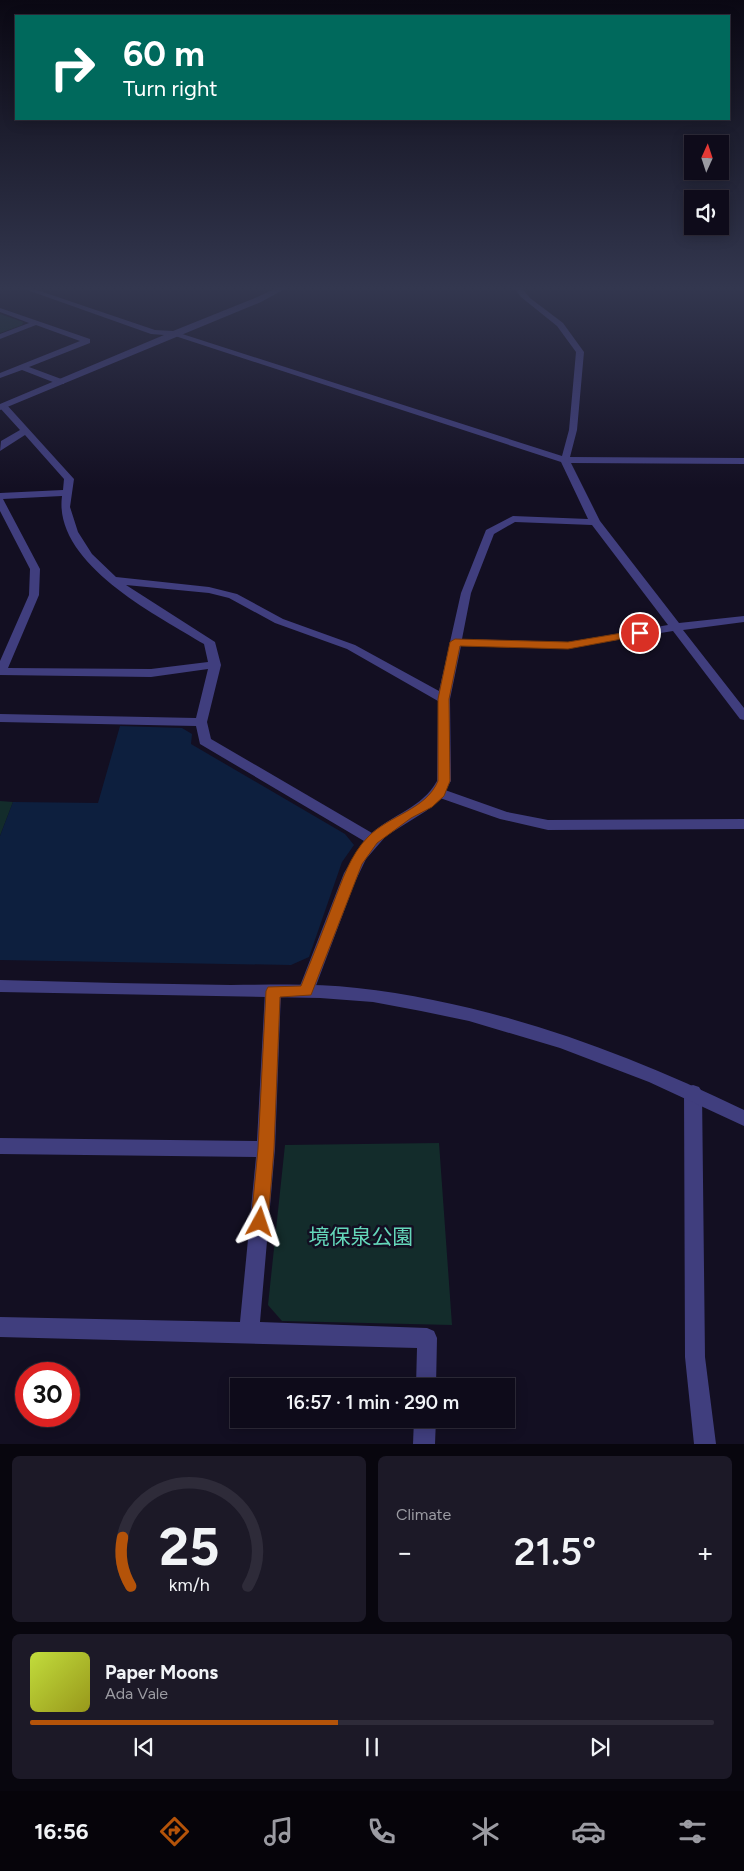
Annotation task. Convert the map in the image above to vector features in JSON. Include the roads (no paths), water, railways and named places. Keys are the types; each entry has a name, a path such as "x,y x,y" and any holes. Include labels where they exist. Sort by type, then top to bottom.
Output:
{"street":[{"path":"0,376 56,353"},
{"path":"128,353 2,407 69,479 64,492 65,512 73,537 110,580 209,642 215,665 201,722 205,741 372,840"},
{"path":"233,353 564,460 744,461"},
{"path":"580,353 573,430 564,460 595,522 744,716"},
{"path":"21,367 61,382"},
{"path":"0,448 26,431"},
{"path":"0,496 64,492"},
{"path":"0,502 35,569 34,595 1,672 151,673 215,665"},
{"path":"306,991 356,863 372,840 428,804 439,793 444,781 444,699 466,593 490,532 513,519 595,522"},
{"path":"110,580 209,590 233,596 279,621 351,647 444,699"},
{"path":"455,642 568,645 676,627 744,619"},
{"path":"0,718 201,722"},
{"path":"439,793 505,816 548,825 744,824"},
{"path":"0,986 306,991 372,996 468,1014 592,1051 693,1092 744,1118"},
{"path":"249,1332 266,1149 273,991"},
{"path":"693,1092 695,1357 705,1444"},
{"path":"0,1146 266,1149"},
{"path":"0,1327 427,1338 426,1378"},
{"path":"424,1444 425,1428"}],"water":[{"path":"120,726 182,728 192,734 191,744 345,834 354,845 342,862 309,957 291,965 0,960 0,836 13,802 98,803"}],"park label":[{"name":"境保泉公園","path":"361,1237"}]}
